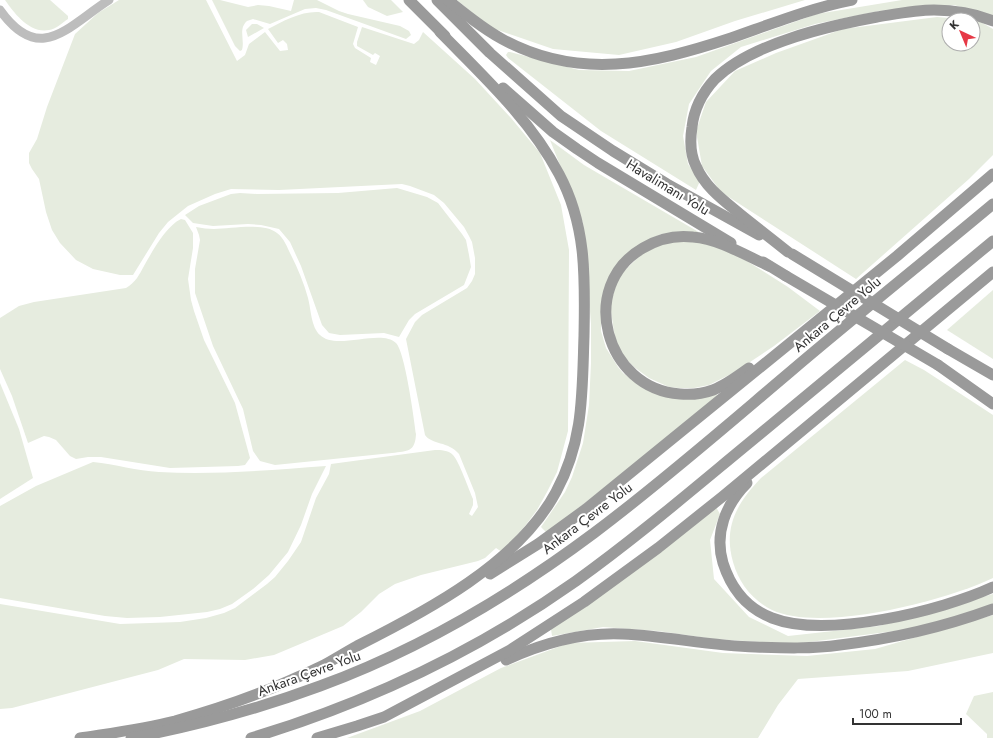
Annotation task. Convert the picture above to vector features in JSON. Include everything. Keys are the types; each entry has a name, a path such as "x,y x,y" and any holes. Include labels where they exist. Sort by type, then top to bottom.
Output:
{"highway":[{"name":"Havalimanı Yolu","path":"409,0 440,32 528,111 577,149 769,266 938,365"},
{"name":"Havalimanı Yolu","path":"437,0 517,78 566,120 667,184 790,253 948,349"},
{"path":"448,0 490,32 522,48 560,61 609,65 632,63 676,55 815,9 852,0"},
{"path":"790,253 720,198 707,184 695,165 692,156 691,141 694,114 703,95 715,80 739,61 764,49 835,25 896,13 923,10 960,11 972,13 993,21"},
{"path":"417,615 477,576 496,561 521,539 548,505 562,481 576,443 583,373 584,269 582,244 577,219 567,191 552,161 526,124 440,32"},
{"path":"897,256 993,167"},
{"path":"80,738 168,723 248,698 319,668 483,578 561,527 627,475 897,256 993,174"},
{"name":"Ankara Çevre Yolu","path":"131,738 179,729 226,717 323,685 366,668 407,648 471,614 508,592 568,552 639,499 993,204"},
{"path":"769,266 721,244 694,237 671,237 644,247 633,255 623,266 613,281 608,294 606,317 610,339 617,355 632,373 652,386 676,394 703,393 713,390 736,377 824,314"},
{"path":"251,738 347,705 426,670 487,637 563,590 656,520 993,241"},
{"path":"384,716 504,654 590,598 658,548 993,272"},
{"path":"878,367 993,280"},
{"path":"948,349 970,357 993,369"},
{"path":"948,349 993,375"},
{"path":"938,365 993,396"},
{"path":"938,365 993,404"},
{"path":"805,428 742,488 728,508 724,518 720,539 722,559 734,588 751,606 770,618 794,624 843,624 895,617 936,607 967,598 993,587"},
{"path":"317,738 384,716 436,694 520,653 550,642 567,638 622,634 728,646 775,648 839,646 885,639 932,629 993,609"}],"street":[{"path":"0,10 11,23 26,35 34,39 42,39 58,35 68,30 109,0"}],"shaded area":[{"path":"5,0 50,0 68,16 68,19 57,27 49,30 35,29 23,21"},
{"path":"119,0 206,0 237,61 245,55 249,44 265,32 280,51 288,50 287,44 283,40 278,43 268,29 292,17 312,12 319,12 358,27 353,44 355,48 371,58 370,62 376,65 380,56 375,53 373,55 357,46 362,27 414,44 419,40 423,32 475,79 511,118 540,153 561,205 569,250 568,431 557,472 547,492 537,510 525,526 502,552 496,548 485,558 478,561 421,575 395,584 379,594 361,612 343,626 274,655 245,660 184,659 158,670 12,708 0,709 0,604 120,624 180,622 206,618 224,613 235,608 267,584 288,561 301,542 316,498 329,474 331,464 435,450 447,451 453,455 461,469 473,499 473,505 469,514 472,516 478,507 475,493 459,454 450,447 432,440 425,435 406,339 415,322 422,315 467,288 475,274 475,258 472,242 469,236 464,227 444,203 434,195 402,184 279,190 231,189 215,194 188,206 168,222 159,233 133,275 120,275 93,269 76,260 60,243 52,230 46,212 39,179 29,163 29,153 37,139 47,107 75,34 98,13"},
{"path":"212,0 220,0 248,7 258,5 269,6 291,11 294,0 317,0 348,14 400,26 409,31 411,35 406,39 326,10 316,8 305,9 270,24 253,19 247,21 244,24 242,31 243,46 242,50 240,51 235,46"},
{"path":"363,0 391,0 403,12 387,16 368,7"},
{"path":"457,0 805,0 735,21 676,42 619,55 553,49 489,27"},
{"path":"902,0 993,0 993,16 954,5 879,11 815,24 741,47 711,71 689,104 683,136 688,164 700,181 696,190 601,131 506,55 510,52 579,70 629,71 696,57 817,14"},
{"path":"941,17 941,52 981,52 981,22 993,29 993,155 969,179 856,279 721,192 702,166 696,131 706,102 735,71 776,53 843,29"},
{"path":"252,24 257,24 264,28 248,37 246,30"},
{"path":"550,140 584,165 702,234 661,234 641,244 609,279 601,304 601,331 606,348 618,367 623,373 639,385 656,393 715,392 719,397 547,533 541,527 565,492 572,477 583,443 589,405 591,363 591,324 583,223"},
{"path":"397,188 427,197 438,203 466,240 471,267 464,285 415,314 409,320 399,337 384,333 340,335 329,333 322,325 301,266 290,242 279,229 248,224 213,226 193,223 185,215 199,206 231,194 338,193"},
{"path":"181,219 185,220 193,233 193,248 188,279 194,311 204,340 235,403 250,458 245,465 238,466 170,468 101,457 76,459 70,456 56,440 44,436 28,443 12,396 0,369 0,318 19,306 34,302 126,288 137,278 165,233 175,222"},
{"path":"196,227 214,229 255,227 264,228 277,233 282,237 305,287 313,323 320,335 327,339 337,341 380,338 389,339 396,343 403,359 406,372 416,434 414,444 410,450 275,465 260,461 253,451 243,409 213,346 195,293 195,269 200,240"},
{"path":"701,240 742,258 788,287 820,311 774,346 735,372 709,385 694,388 669,387 649,378 634,367 623,356 615,338 610,305 619,276 647,249 661,242"},
{"path":"993,290 993,359 947,330"},
{"path":"905,360 924,370 993,415 993,578 945,596 883,611 851,616 820,618 794,616 772,610 758,601 747,590 739,577 733,562 730,549 731,527 739,506 752,487 761,478"},
{"path":"0,383 19,429 33,478 0,499"},
{"path":"93,462 134,469 180,473 243,472 326,466 312,494 301,525 288,552 269,575 253,589 232,604 220,609 207,612 160,617 127,618 105,616 0,598 0,506 36,486"},
{"path":"716,507 720,514 710,540 714,579 749,617 788,636 879,626 993,594 993,605 918,628 794,644 714,639 658,631 603,627 552,636 551,629"},
{"path":"993,615 993,653 908,671 798,679 778,705 758,738 347,738 420,711 501,668 569,643 635,641 723,653 807,656 875,649"},
{"path":"993,692 993,738 987,738 987,734 966,714 974,696"}]}
